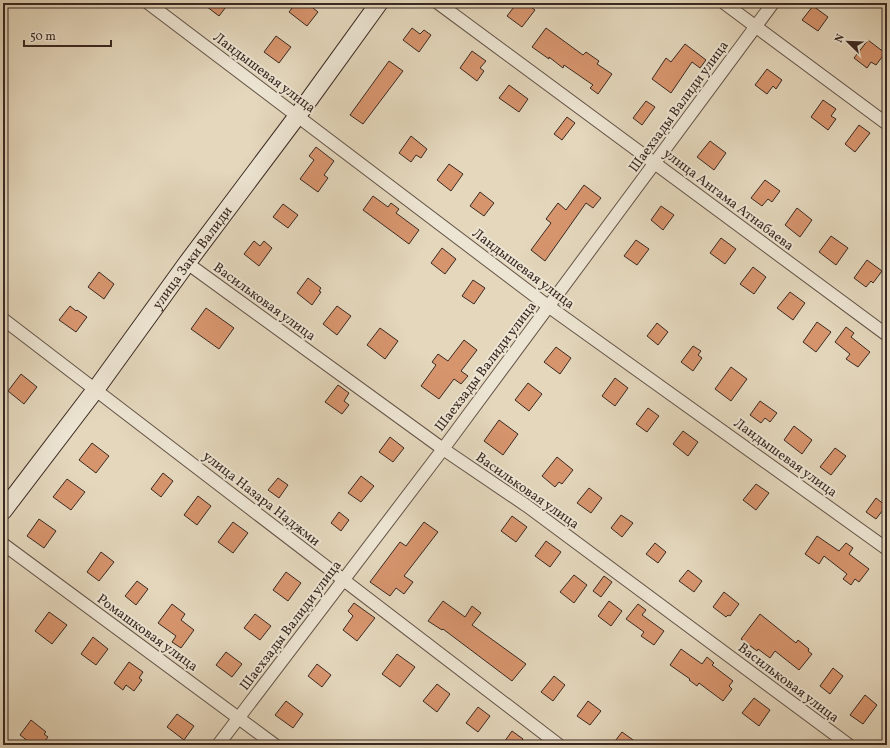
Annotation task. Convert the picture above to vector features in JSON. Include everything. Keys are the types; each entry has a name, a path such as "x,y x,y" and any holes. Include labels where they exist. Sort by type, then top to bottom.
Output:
{"street":[{"name":"Ландышевая улица","path":"148,3 298,115 548,306 887,549"},
{"name":"улица Заки Валиди","path":"3,510 96,389 186,263 298,115 379,3"},
{"name":"улица Ангама Атнабаева","path":"438,3 887,335"},
{"path":"724,3 887,124"},
{"name":"Шаехзады Валиди улица","path":"218,745 442,449 773,3"},
{"name":"Васильковая улица","path":"186,263 442,449 527,506 849,745"},
{"name":"улица Назара Наджми","path":"3,319 559,745"},
{"name":"Ромашковая улица","path":"3,544 275,745"}],"building":[{"path":"202,3 229,3 219,16"},
{"path":"296,3 317,3 313,8 318,12 307,26 289,12"},
{"path":"517,3 525,3 535,10 522,27 507,16"},
{"path":"813,6 828,17 818,31 802,20"},
{"path":"412,28 420,34 424,30 431,35 419,52 403,40"},
{"path":"546,28 583,55 586,52 599,61 597,64 612,74 598,94 590,88 593,85 564,65 563,68 549,57 549,59 532,47"},
{"path":"276,36 291,47 279,63 264,52"},
{"path":"868,40 885,53 876,65 871,62 867,68 854,58"},
{"path":"685,44 706,60 700,68 692,62 671,93 652,79 666,58 671,62"},
{"path":"472,51 486,61 480,68 484,71 477,81 460,68"},
{"path":"389,61 403,71 363,124 350,115"},
{"path":"767,69 782,80 776,89 773,86 767,94 755,85"},
{"path":"509,85 528,99 519,112 499,98"},
{"path":"823,100 836,109 831,116 836,119 828,130 811,117"},
{"path":"646,101 655,107 642,125 633,118"},
{"path":"567,117 575,123 562,140 554,134"},
{"path":"859,125 870,133 855,152 845,144"},
{"path":"411,136 427,149 421,158 416,155 411,162 399,153"},
{"path":"710,141 726,153 714,170 697,157"},
{"path":"316,147 334,161 324,175 328,178 318,192 300,179 314,160 309,156"},
{"path":"449,164 463,174 451,191 437,180"},
{"path":"765,180 780,191 772,202 768,199 762,206 751,198"},
{"path":"584,185 601,198 593,208 586,203 545,261 531,250 551,223 546,219 558,203 566,210"},
{"path":"480,192 494,203 484,216 470,206"},
{"path":"373,196 388,207 391,203 399,209 396,213 419,230 409,244 363,210"},
{"path":"283,204 298,215 288,228 273,217"},
{"path":"661,206 674,215 663,230 651,220"},
{"path":"797,208 812,220 800,237 785,225"},
{"path":"831,236 848,248 836,265 819,252"},
{"path":"721,238 736,249 725,264 710,253"},
{"path":"636,240 649,249 637,265 624,256"},
{"path":"254,241 260,246 264,241 272,248 259,266 244,254"},
{"path":"442,248 456,259 445,274 431,263"},
{"path":"867,260 882,271 873,283 871,281 866,287 854,278"},
{"path":"753,267 766,277 754,294 740,284"},
{"path":"99,272 114,284 104,299 88,287"},
{"path":"308,278 321,288 319,291 321,292 312,305 297,293"},
{"path":"473,280 485,288 474,304 462,296"},
{"path":"790,292 805,303 793,320 777,308"},
{"path":"70,306 87,317 76,332 59,320"},
{"path":"337,306 351,316 337,335 323,324"},
{"path":"206,308 234,328 219,349 191,329"},
{"path":"817,322 831,332 816,352 803,342"},
{"path":"657,323 668,332 658,345 647,336"},
{"path":"846,327 854,333 851,337 870,352 858,367 846,359 850,354 835,342"},
{"path":"380,328 398,341 385,359 367,345"},
{"path":"464,340 477,350 461,371 468,376 461,384 454,379 439,399 421,386 436,365 432,362 438,354 448,361"},
{"path":"693,346 701,351 698,355 702,358 693,371 681,362"},
{"path":"556,347 571,358 560,374 544,362"},
{"path":"731,367 747,379 731,401 715,389"},
{"path":"21,374 37,387 24,404 8,391"},
{"path":"615,378 628,388 615,406 602,396"},
{"path":"528,383 542,394 529,411 515,400"},
{"path":"338,385 349,393 344,401 349,405 342,414 325,402"},
{"path":"760,401 777,413 770,422 765,418 761,423 750,415"},
{"path":"648,408 659,416 647,432 636,424"},
{"path":"499,420 518,434 503,455 484,441"},
{"path":"794,426 812,440 802,454 784,440"},
{"path":"683,431 698,442 688,456 673,444"},
{"path":"390,437 404,448 393,462 379,452"},
{"path":"92,443 109,456 96,473 79,460"},
{"path":"835,448 846,456 831,475 820,467"},
{"path":"557,457 573,470 562,484 559,482 555,487 542,476"},
{"path":"163,473 173,481 161,497 151,489"},
{"path":"361,476 374,486 361,502 348,493"},
{"path":"278,478 288,485 279,498 268,490"},
{"path":"67,479 85,492 71,510 53,497"},
{"path":"756,484 769,493 756,510 743,500"},
{"path":"589,488 602,498 591,513 577,503"},
{"path":"198,496 211,506 197,525 184,515"},
{"path":"876,498 886,506 876,519 866,512"},
{"path":"339,512 349,520 341,531 331,523"},
{"path":"621,515 633,523 622,537 611,528"},
{"path":"512,516 527,527 516,542 501,531"},
{"path":"39,519 56,531 44,548 27,536"},
{"path":"233,522 248,533 233,553 218,542"},
{"path":"424,522 438,532 404,576 413,582 404,594 396,588 390,596 370,582 400,542 406,546"},
{"path":"817,536 839,551 846,543 853,548 849,554 869,569 859,582 855,579 851,585 843,579 847,574 824,556 819,564 805,554"},
{"path":"546,541 561,552 550,567 535,556"},
{"path":"655,543 666,552 658,563 646,554"},
{"path":"101,552 114,562 99,581 87,572"},
{"path":"688,570 702,581 694,592 679,581"},
{"path":"286,572 301,583 288,601 273,590"},
{"path":"574,575 587,585 574,603 560,592"},
{"path":"604,576 612,582 601,597 593,591"},
{"path":"137,581 148,589 136,605 125,596"},
{"path":"724,592 739,604 730,616 728,615 726,617 713,607"},
{"path":"443,601 465,617 472,606 481,613 472,625 526,664 512,681 443,629 442,630 428,621"},
{"path":"609,601 622,611 611,626 598,616"},
{"path":"354,603 375,618 357,641 343,630 353,616 348,611"},
{"path":"172,604 185,614 181,620 194,630 181,648 172,642 176,636 158,623"},
{"path":"638,604 646,610 642,615 664,631 654,645 641,636 644,632 626,619"},
{"path":"49,612 67,625 52,644 35,631"},
{"path":"255,614 271,626 260,640 244,628"},
{"path":"760,614 796,643 798,640 809,649 808,651 812,654 799,670 775,651 770,658 758,649 757,651 741,639"},
{"path":"93,637 108,649 96,665 81,654"},
{"path":"681,649 702,664 707,657 714,663 712,665 733,681 729,686 732,689 723,701 699,683 697,686 689,680 690,679 670,665"},
{"path":"226,652 242,664 232,677 216,665"},
{"path":"397,654 415,667 400,687 382,674"},
{"path":"129,662 143,672 139,678 142,680 134,691 126,685 123,690 114,683"},
{"path":"317,664 331,675 322,687 308,676"},
{"path":"833,668 843,676 830,694 820,686"},
{"path":"554,676 565,685 553,701 541,692"},
{"path":"437,684 450,694 437,712 423,701"},
{"path":"865,695 877,705 863,724 850,715"},
{"path":"754,698 770,710 759,726 742,713"},
{"path":"286,701 303,714 293,728 275,715"},
{"path":"588,701 601,711 590,725 577,716"},
{"path":"478,707 490,716 478,732 466,723"},
{"path":"177,714 194,726 184,740 167,727"},
{"path":"31,720 46,732 44,734 48,737 42,745 33,745 20,735"},
{"path":"512,731 523,739 519,745 502,745"},
{"path":"622,732 640,745 612,745"}]}
